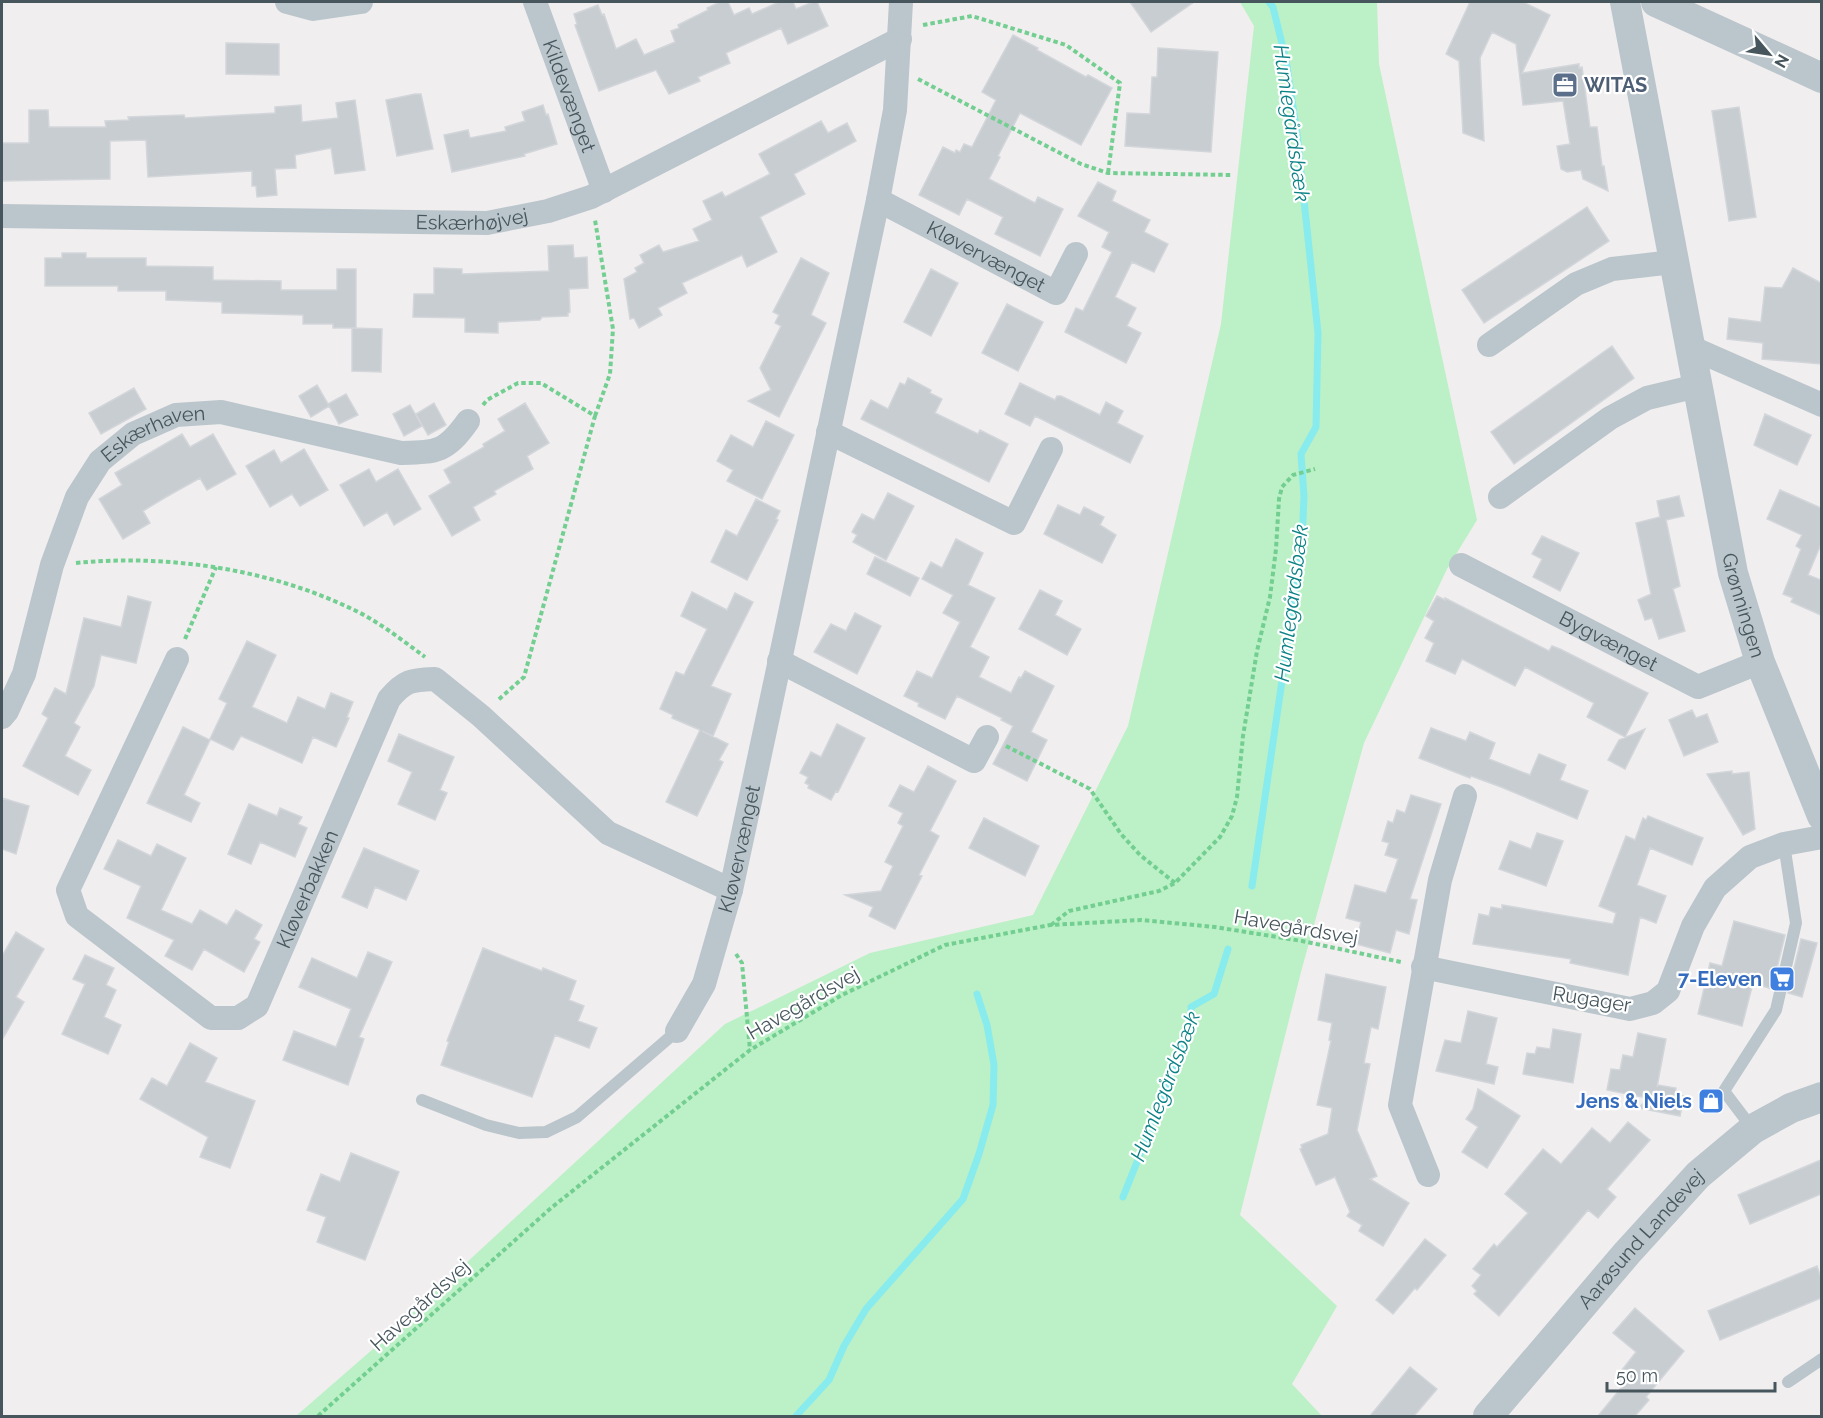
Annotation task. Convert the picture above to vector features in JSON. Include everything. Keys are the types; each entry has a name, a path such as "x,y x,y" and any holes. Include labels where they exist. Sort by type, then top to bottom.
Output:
{"street":[{"path":"287,2 313,9 361,2"},
{"name":"Kildevænget","path":"535,2 598,194"},
{"name":"Kløvervænget","path":"677,1031 704,984 721,930 730,890 896,110 901,2"},
{"name":"Grønningen","path":"1625,2 1733,573 1760,662 1821,816"},
{"path":"1656,2 1821,78"},
{"name":"Eskærhøjvej","path":"2,216 487,223 548,211 598,194 900,34"},
{"name":"Kløvervænget","path":"878,200 1056,293 1076,254"},
{"path":"1489,345 1576,284 1612,269 1673,262"},
{"path":"1690,347 1821,405"},
{"path":"1500,497 1610,418 1647,398 1697,386"},
{"name":"Eskærhaven","path":"2,717 8,711 24,674 52,565 77,497 100,461 133,434 176,415 221,412 401,453 431,452 454,441 468,422"},
{"path":"828,432 1014,523 1051,449"},
{"name":"Bygvænget","path":"1461,565 1698,687 1760,662"},
{"name":"Kløverbakken","path":"177,659 68,890 77,916 211,1018 238,1018 257,1006 389,699 402,684 414,680 435,679"},
{"path":"779,661 974,761 987,736"},
{"path":"435,679 481,716 608,832 730,890"},
{"path":"1428,1174 1400,1105 1440,880 1465,796"},
{"name":"Rugager","path":"1423,967 1630,1009 1653,1003 1668,991 1694,926 1715,888 1750,857 1784,844 1821,837"},
{"name":"Aarøsund Landevej","path":"1488,1416 1627,1253 1698,1175 1753,1129 1791,1108 1821,1097"}],"lane":[{"path":"1753,1129 1724,1091 1776,1010 1796,923 1784,844"},
{"path":"422,1100 486,1125 519,1133 546,1132 577,1117 677,1031"},
{"path":"1788,1382 1821,1359"}],"path":[{"path":"900,34 972,16 1066,45 1119,83 1108,173"},
{"path":"898,70 926,82 1081,164 1108,173 1232,176"},
{"path":"481,716 524,676 595,416 610,374 613,329 598,194"},
{"path":"468,422 487,400 518,383 541,383 595,416"},
{"path":"1050,925 1069,911 1159,891 1175,883 1220,837 1232,816 1237,797 1243,736 1257,651 1270,597 1282,487 1293,475 1315,469"},
{"path":"52,565 137,561 216,567 286,582 354,609 427,658 435,679"},
{"path":"177,659 216,567"},
{"path":"987,736 1090,789 1121,834 1140,855 1175,883"},
{"name":"Havegårdsvej","path":"318,1416 551,1208 750,1050 842,995 945,945 1050,925 1141,920 1215,927 1302,941 1423,967"},
{"path":"721,930 742,963 750,1050"}],"green space":[{"path":"1240,2 1377,2 1379,64 1477,520 1447,569 1364,743 1301,972 1240,1215 1337,1306 1292,1384 1322,1416 296,1416 373,1349 725,1024 870,953 1033,915 1128,726 1221,324 1254,26"}],"building":[{"path":"720,2 728,2 734,15 749,8 752,14 779,2 793,2 796,9 817,2 828,26 788,44 781,28 726,53 730,63 698,77 700,81 669,94 656,70 599,91 575,25 577,24 574,14 598,5 602,15 604,14 616,49 636,39 644,55 675,42 671,31"},
{"path":"1130,2 1194,2 1151,32"},
{"path":"1470,2 1523,2 1550,15 1522,73 1579,64 1579,68 1582,67 1590,127 1597,127 1608,191 1583,179 1581,170 1567,172 1561,169 1557,146 1570,144 1563,101 1523,105 1516,44 1492,32 1480,58 1484,141 1463,133 1459,61 1446,54"},
{"path":"1013,35 1086,77 1088,75 1112,88 1081,145 1020,113 998,156 1000,157 989,179 1035,203 1038,197 1063,209 1040,256 995,234 1003,217 967,199 959,215 919,195 943,147 955,153 956,150 960,152 964,144 972,147 996,100 982,92"},
{"path":"226,43 279,44 279,75 226,74"},
{"path":"1158,48 1218,52 1211,152 1125,146 1127,113 1150,114 1152,77 1157,77"},
{"path":"421,94 433,149 397,156 386,100"},
{"path":"355,100 365,170 335,174 331,148 295,155 296,168 275,169 277,195 257,197 256,186 252,186 252,171 148,177 146,140 110,141 110,179 2,181 2,143 29,143 29,110 48,110 49,127 106,127 105,121 129,120 128,117 184,115 185,118 275,113 275,107 301,105 302,122 338,118 336,103"},
{"path":"543,105 557,144 524,154 525,156 452,172 444,135 468,130 470,138 506,131 505,127 525,121 522,112"},
{"path":"1739,107 1756,217 1729,221 1712,111"},
{"path":"821,121 828,133 847,123 856,141 794,174 805,194 760,217 777,252 747,267 742,255 682,283 687,293 658,308 662,315 639,328 634,318 630,319 624,279 637,272 635,268 644,263 640,255 659,245 663,252 699,241 693,229 712,220 703,201 722,192 725,197 770,174 759,154"},
{"path":"1098,182 1116,191 1112,201 1150,220 1144,232 1168,244 1154,272 1132,262 1115,297 1136,308 1127,326 1141,333 1126,363 1065,332 1076,308 1083,311 1112,252 1102,247 1109,232 1078,216"},
{"path":"1587,207 1609,241 1484,323 1462,290"},
{"path":"573,245 574,258 587,257 588,288 569,289 570,312 568,316 498,322 498,333 465,332 465,318 413,317 414,294 434,294 434,268 462,269 462,274 549,271 548,246"},
{"path":"62,253 86,253 86,258 146,258 146,266 213,267 213,280 281,281 281,290 337,290 337,269 356,269 356,328 333,328 333,324 303,324 303,315 222,313 222,302 166,300 166,291 118,291 118,286 45,286 45,258 62,258"},
{"path":"801,258 829,273 811,315 826,323 779,417 748,401 771,390 760,368 781,326 775,323 779,315 773,312"},
{"path":"1793,268 1821,283 1821,364 1762,359 1763,343 1727,339 1729,318 1761,322 1765,287 1782,288"},
{"path":"931,269 958,283 931,336 904,322"},
{"path":"1007,304 1043,322 1018,371 982,353"},
{"path":"352,328 382,329 381,372 352,371"},
{"path":"1612,346 1634,378 1514,464 1491,432"},
{"path":"908,378 931,390 930,393 942,399 935,413 978,434 980,430 1008,444 989,482 861,419 871,400 888,409 900,383 905,385"},
{"path":"1020,383 1055,400 1057,396 1061,396 1100,415 1106,402 1123,411 1117,423 1143,436 1130,463 1035,416 1030,426 1005,414"},
{"path":"317,385 328,404 346,394 358,415 339,424 329,406 311,417 299,396"},
{"path":"134,388 146,409 101,434 89,413"},
{"path":"434,403 446,425 428,435 416,414"},
{"path":"525,403 549,443 527,456 533,469 494,491 496,494 473,507 480,520 452,536 429,496 451,483 444,470 484,447 483,444 505,431 498,419"},
{"path":"410,405 422,426 404,436 393,414"},
{"path":"1765,414 1811,435 1797,465 1754,445"},
{"path":"766,421 794,435 762,499 727,481 733,470 717,461 731,435 753,447"},
{"path":"182,434 190,447 213,434 236,474 207,490 200,478 166,497 143,511 150,523 123,539 99,499 122,485 115,473"},
{"path":"304,449 328,490 300,506 292,494 270,507 246,466 274,450 281,463"},
{"path":"369,469 376,482 398,469 421,509 394,525 387,512 364,526 340,485"},
{"path":"1780,490 1821,508 1821,544 1808,575 1821,580 1821,615 1791,602 1793,598 1783,594 1801,549 1796,546 1802,535 1767,519"},
{"path":"888,493 914,506 886,560 853,542 857,535 852,532 862,514 874,520"},
{"path":"1679,496 1684,516 1666,520 1680,586 1673,589 1685,631 1659,639 1652,618 1645,620 1638,600 1651,594 1636,523 1660,517 1657,501"},
{"path":"756,499 780,511 776,519 778,520 747,580 711,562 726,530 737,536"},
{"path":"1058,505 1080,515 1084,507 1104,517 1100,525 1116,535 1102,563 1044,534"},
{"path":"1542,536 1579,553 1560,591 1533,577 1542,559 1532,554"},
{"path":"956,539 983,553 968,585 995,598 970,647 989,657 979,677 1011,693 1019,677 1021,678 1025,671 1054,686 1031,732 1047,740 1027,781 993,764 1013,726 1001,720 1002,718 957,696 945,719 918,706 919,703 904,696 917,671 932,678 960,622 943,613 953,595 922,579 931,562 942,568"},
{"path":"875,557 919,578 910,596 867,574"},
{"path":"1040,590 1062,601 1055,615 1081,629 1067,655 1019,629"},
{"path":"692,592 727,610 735,593 753,602 711,686 731,694 713,736 702,731 728,744 719,760 723,762 697,816 666,802 700,730 672,718 673,715 660,709 676,672 684,675 707,629 681,616"},
{"path":"128,596 151,602 136,663 101,655 94,686 74,723 80,727 65,756 91,770 78,795 23,766 48,718 42,714 55,688 66,694 84,618 121,627"},
{"path":"1437,596 1549,651 1552,646 1560,649 1648,693 1625,737 1587,717 1594,703 1525,667 1515,686 1462,659 1455,674 1426,661 1434,643 1425,638 1434,621 1426,616"},
{"path":"855,613 881,626 857,674 814,652 831,624 846,631"},
{"path":"247,641 276,655 252,707 287,723 298,697 325,709 331,693 353,702 347,717 349,718 336,747 313,737 302,763 241,736 233,750 210,739 227,703 219,699"},
{"path":"1692,710 1696,718 1707,714 1718,742 1684,756 1669,720"},
{"path":"837,724 865,738 838,792 836,791 831,800 808,788 809,785 805,783 808,777 800,773 811,752 821,757"},
{"path":"183,727 210,740 184,795 200,803 191,822 147,803"},
{"path":"1431,728 1466,741 1470,732 1495,743 1489,759 1530,775 1539,754 1566,765 1560,780 1588,791 1577,819 1501,787 1471,776 1470,778 1419,758"},
{"path":"1645,729 1625,769 1608,760 1619,740"},
{"path":"399,734 454,757 440,790 447,793 435,820 398,804 412,772 388,761"},
{"path":"928,766 956,781 930,831 939,836 895,929 869,916 873,907 845,895 881,891 893,866 885,862 903,826 898,823 903,813 889,806 900,785 914,792"},
{"path":"1732,771 1732,774 1749,772 1755,829 1743,835 1707,774"},
{"path":"1411,795 1441,804 1410,899 1417,900 1409,934 1396,930 1390,953 1356,944 1361,922 1346,918 1355,885 1386,893 1398,859 1385,855 1389,843 1382,841 1388,821 1393,823 1397,810 1405,813"},
{"path":"2,798 29,806 16,854 2,849"},
{"path":"249,804 277,816 280,808 302,817 298,824 307,828 295,857 260,842 251,864 228,854"},
{"path":"1648,816 1703,838 1692,865 1650,848 1637,885 1666,896 1656,923 1640,917 1628,975 1570,963 1571,959 1473,944 1479,914 1489,916 1491,907 1502,909 1502,905 1613,924 1616,913 1599,906 1626,836 1635,840 1643,818 1646,820"},
{"path":"984,818 1039,846 1025,876 969,848"},
{"path":"1537,833 1563,841 1546,886 1499,869 1510,841 1531,849"},
{"path":"118,840 151,856 157,844 186,858 161,910 192,924 200,910 227,925 236,910 262,925 254,939 260,942 244,972 204,949 192,970 165,956 174,940 127,918 141,886 104,869"},
{"path":"364,848 419,871 406,900 375,887 367,908 342,897"},
{"path":"1734,921 1785,935 1772,989 1753,983 1742,1026 1698,1014 1710,963 1722,966"},
{"path":"16,932 44,949 16,997 24,1002 2,1040 2,956"},
{"path":"1801,939 1817,943 1802,997 1788,993"},
{"path":"483,948 542,971 543,968 576,981 569,1000 584,1006 578,1021 597,1028 589,1048 555,1035 532,1097 441,1065 449,1042 447,1041"},
{"path":"368,952 392,962 359,1037 364,1039 348,1085 283,1060 294,1031 336,1047 351,1009 299,987 312,958 357,978"},
{"path":"85,955 114,968 106,985 116,990 104,1017 121,1025 108,1054 62,1034 85,984 73,979"},
{"path":"1326,974 1386,987 1378,1029 1371,1027 1364,1063 1370,1064 1357,1130 1377,1176 1370,1179 1409,1203 1383,1246 1359,1231 1362,1225 1347,1216 1350,1212 1335,1177 1316,1185 1300,1149 1301,1145 1328,1134 1332,1108 1317,1105 1331,1041 1329,1040 1332,1023 1318,1020"},
{"path":"1468,1011 1497,1018 1486,1064 1498,1067 1494,1084 1436,1071 1445,1040 1461,1043"},
{"path":"1553,1029 1581,1034 1573,1083 1523,1074 1527,1053 1535,1054 1537,1047 1550,1049"},
{"path":"1638,1033 1666,1039 1657,1087 1658,1085 1676,1088 1675,1095 1684,1096 1680,1116 1639,1108 1647,1098 1607,1090 1611,1069 1620,1070 1623,1055 1633,1057"},
{"path":"190,1043 217,1058 205,1082 255,1101 230,1168 200,1157 208,1137 140,1099 152,1078 167,1086"},
{"path":"1478,1089 1520,1116 1487,1168 1462,1152 1478,1127 1466,1119 1473,1109"},
{"path":"1628,1122 1650,1140 1607,1189 1616,1197 1598,1218 1588,1210 1499,1316 1474,1294 1477,1291 1472,1286 1481,1275 1473,1269 1494,1244 1497,1247 1528,1213 1505,1194 1543,1149 1561,1164 1592,1128 1610,1143"},
{"path":"351,1153 399,1172 365,1260 317,1242 326,1217 307,1210 321,1174 340,1182"},
{"path":"1821,1160 1821,1194 1750,1224 1738,1195"},
{"path":"1425,1239 1446,1255 1417,1290 1415,1288 1393,1314 1376,1300"},
{"path":"1817,1266 1821,1278 1821,1298 1720,1340 1708,1311"},
{"path":"1635,1308 1684,1351 1646,1397 1649,1400 1635,1416 1598,1416 1630,1377 1622,1370 1636,1352 1613,1333"},
{"path":"1410,1367 1437,1389 1414,1416 1370,1416"}],"waterway":[{"name":"Humlegårdsbæk","path":"1252,886 1302,544 1304,496 1301,454 1316,427 1318,333 1297,134 1286,60 1273,7 1269,2"},
{"name":"Humlegårdsbæk","path":"1123,1197 1191,1027 1191,1007 1214,994 1228,949"},
{"path":"796,1416 829,1380 844,1346 866,1309 963,1199 993,1105 994,1065 987,1025 977,994"}],"place":[{"name":"WITAS","path":"1565,85"},
{"name":"7-Eleven","path":"1782,979"},
{"name":"Jens & Niels","path":"1711,1101"}]}
